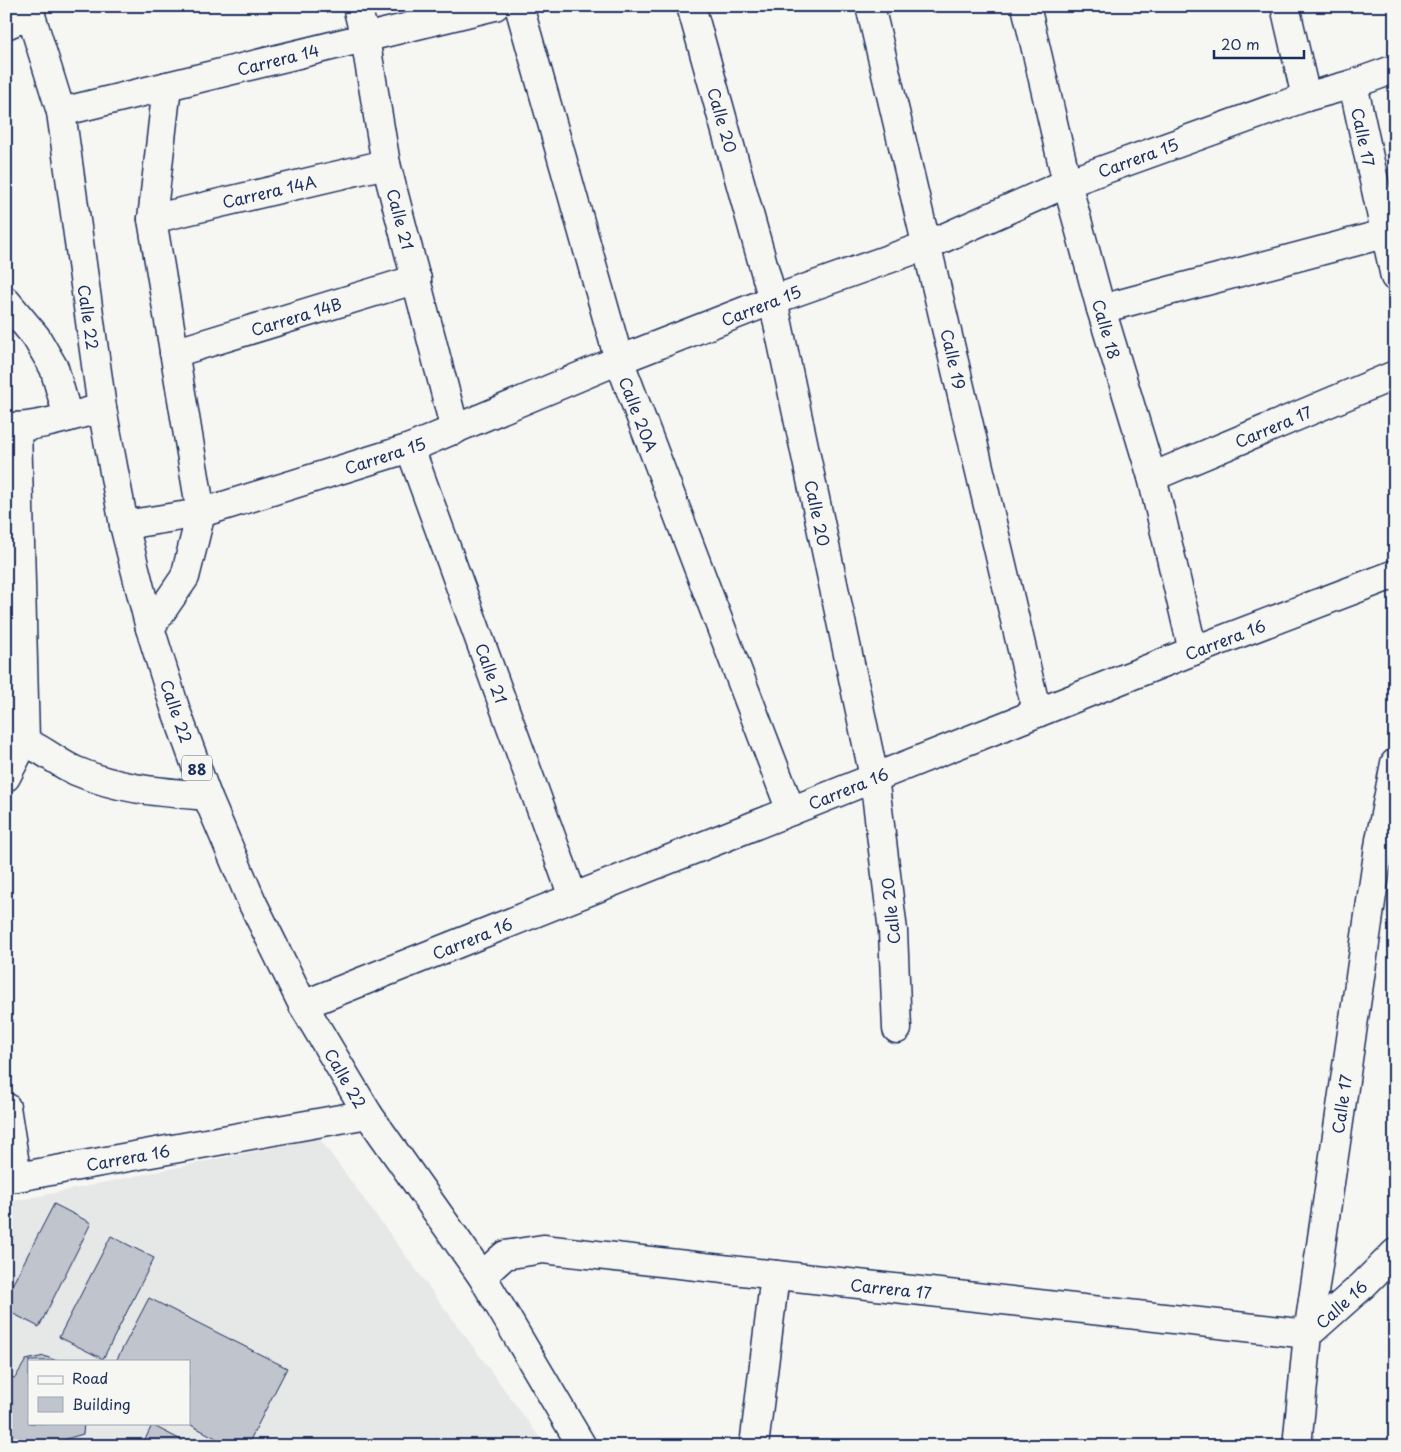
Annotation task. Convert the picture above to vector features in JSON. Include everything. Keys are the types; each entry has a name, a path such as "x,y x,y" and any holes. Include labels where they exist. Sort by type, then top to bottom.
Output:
{"main road":[{"name":"Calle 21","path":"357,6 365,38 386,164 455,430"},
{"name":"Carrera 14","path":"61,112 495,6"},
{"name":"Calle 20A","path":"519,6 619,360 791,811"},
{"name":"Calle 20","path":"691,6 773,300 874,778 893,931 897,1029"},
{"name":"Calle 19","path":"870,6 928,245 1037,713"},
{"name":"Calle 18","path":"1026,6 1067,183 1101,309 1152,477 1193,651"},
{"path":"1285,6 1306,97"},
{"path":"6,25 30,10"},
{"name":"Calle 22","path":"30,10 61,112 102,408 124,525 150,628 175,708 207,796 252,902 303,1005 368,1114 482,1276 582,1446"},
{"name":"Carrera 15","path":"124,525 201,512 410,448 619,360 773,300 928,245 1067,183 1306,97 1353,84 1395,69"},
{"name":"Calle 17","path":"1353,84 1390,232 1395,277"},
{"path":"150,628 184,577 201,512 152,219 167,86"},
{"name":"Carrera 14A","path":"152,219 386,164"},
{"path":"1101,309 1390,232"},
{"name":"Carrera 14B","path":"174,353 417,278"},
{"path":"6,301 36,337 54,368 68,417"},
{"name":"Carrera 17","path":"1152,477 1395,375"},
{"path":"6,777 16,740 12,427 68,417 102,408"},
{"name":"Calle 21","path":"410,448 573,898"},
{"name":"Carrera 16","path":"303,1005 1193,651 1395,574"},
{"path":"16,740 75,771 127,789 207,796"},
{"name":"Calle 17","path":"1297,1446 1308,1334 1380,840 1395,763"},
{"path":"6,1107 12,1178"},
{"name":"Carrera 16","path":"12,1178 368,1114"},
{"name":"Carrera 17","path":"482,1276 505,1255 543,1249 1308,1334"},
{"name":"Calle 16","path":"1308,1334 1363,1285 1395,1253"},
{"path":"754,1446 774,1275"}],"shaded area":[{"path":"319,1138 546,1446 6,1446 6,1203"}],"building":[{"path":"54,1204 91,1223 39,1327 6,1310 6,1297"},
{"path":"111,1236 154,1258 103,1359 59,1337"},
{"path":"149,1298 287,1368 247,1446 231,1446 189,1424 190,1360 117,1360"},
{"path":"44,1356 54,1360 28,1360 28,1424 84,1424 83,1434 66,1439 67,1446 6,1446 6,1375 15,1378 26,1360"},
{"path":"152,1425 183,1441 181,1446 142,1446"}]}
